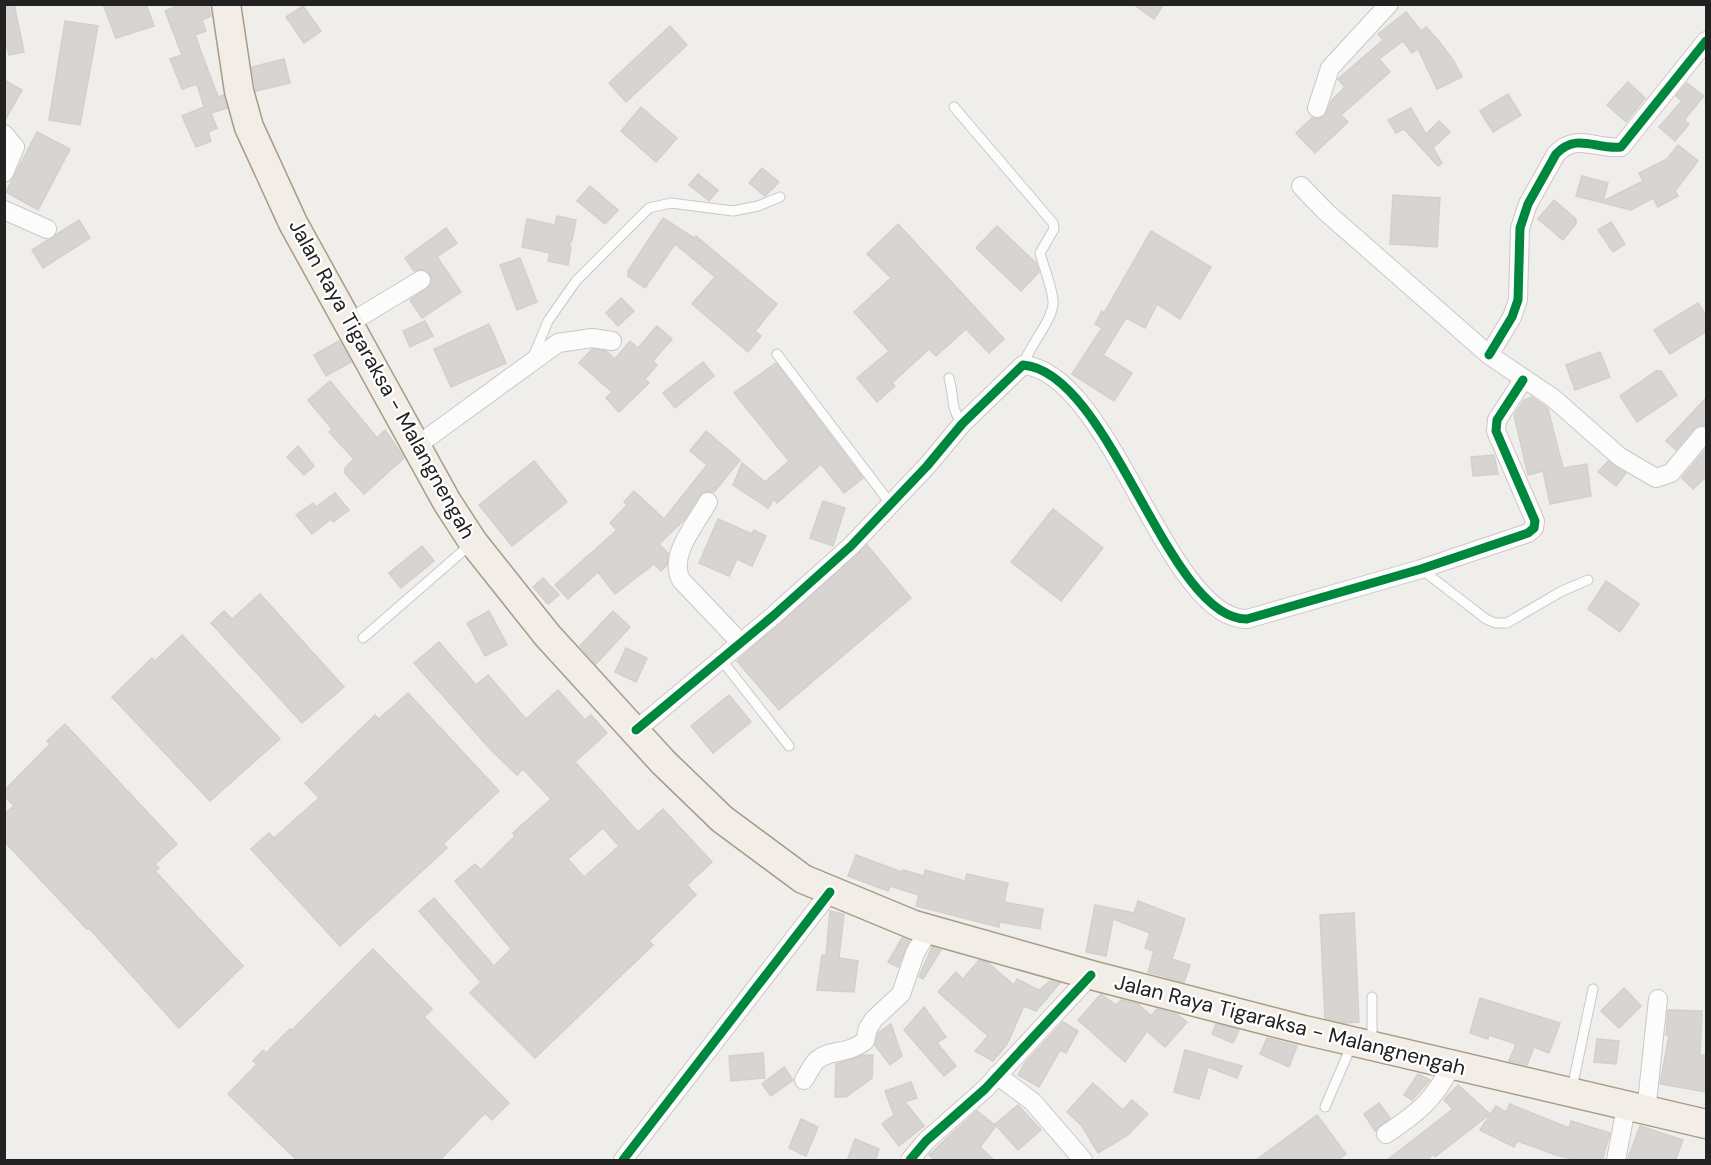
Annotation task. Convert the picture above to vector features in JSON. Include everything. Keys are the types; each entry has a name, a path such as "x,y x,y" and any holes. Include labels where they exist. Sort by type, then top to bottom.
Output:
{"main road":[{"name":"Jalan Raya Tigaraksa - Malangnengah","path":"226,4 242,109 293,223 415,447 473,542 547,635 663,762 722,819 803,879 830,892 930,928 1091,975 1636,1110 1707,1124"}],"street":[{"path":"1317,108 1330,68 1389,4"},
{"path":"1489,355 1512,317 1518,300 1520,228 1528,204 1556,154 1562,147 1579,141 1621,147 1707,41"},
{"path":"4,134 15,147 4,173"},
{"path":"1301,186 1326,212 1489,355 1553,398 1620,457 1656,478 1671,473 1702,436"},
{"path":"4,210 47,229"},
{"path":"348,324 421,280"},
{"path":"415,447 530,362 565,341 592,338 612,341"},
{"path":"636,730 773,616 851,546 927,466 962,424 1023,365 1033,366 1052,375 1078,400 1190,580 1204,597 1236,619 1247,619 1420,569 1528,533 1534,528 1535,521 1496,431 1497,420 1523,380"},
{"path":"708,502 678,556 677,569 681,580 740,642"},
{"path":"623,1161 830,892"},
{"path":"804,1080 816,1060 830,1053 854,1050 865,1041 868,1028 902,994 915,953 930,928"},
{"path":"910,1161 926,1142 997,1075 1091,975"},
{"path":"1616,1161 1636,1110 1658,999"},
{"path":"1386,1134 1417,1113 1438,1092 1452,1065"},
{"path":"997,1075 1033,1102 1083,1161"}],"lane":[{"path":"954,107 1053,223 1054,229 1041,253 1053,302 1023,365"},
{"path":"530,362 548,321 576,281 649,208 670,202 734,211 758,206 780,196"},
{"path":"777,354 890,503"},
{"path":"949,378 952,388 951,404 962,424"},
{"path":"363,638 473,542"},
{"path":"1420,569 1486,619 1495,623 1507,622 1562,591 1588,580"},
{"path":"720,658 789,746"},
{"path":"1570,1093 1593,989"},
{"path":"1325,1107 1347,1056 1361,1043 1372,997"}],"building":[{"path":"4,4 14,4 24,52 9,55 4,34"},
{"path":"103,4 146,4 154,26 116,38"},
{"path":"182,4 208,4 211,16 202,20 206,31 195,35 218,97 223,95 227,108 211,113 217,128 208,132 211,141 196,147 182,116 204,107 197,84 182,89 170,59 182,55 165,11"},
{"path":"1133,4 1164,4 1154,19"},
{"path":"303,6 321,31 304,43 286,17"},
{"path":"1406,12 1421,31 1426,27 1438,40 1462,77 1437,89 1418,49 1412,53 1403,41 1379,59 1390,72 1341,115 1348,122 1315,153 1296,133 1312,118 1319,119 1325,116 1332,100 1345,87 1338,79 1383,40 1378,34"},
{"path":"65,21 98,26 80,125 49,120"},
{"path":"670,26 687,45 626,102 609,83"},
{"path":"284,59 290,83 256,91 252,67"},
{"path":"4,80 22,90 4,122"},
{"path":"1628,82 1645,98 1626,122 1607,105"},
{"path":"1687,83 1704,96 1684,120 1689,124 1675,141 1659,127 1682,101 1676,96"},
{"path":"1508,94 1521,115 1493,132 1480,111"},
{"path":"641,107 677,138 656,162 621,131"},
{"path":"1411,108 1426,134 1439,121 1450,132 1433,148 1442,163 1438,166 1404,129 1396,133 1388,120"},
{"path":"37,132 70,149 38,210 6,192"},
{"path":"1678,145 1698,161 1675,191 1678,196 1658,207 1653,198 1631,210 1576,196 1582,176 1608,183 1603,201 1643,181 1639,173 1667,159"},
{"path":"762,168 779,182 765,196 749,183"},
{"path":"698,174 718,190 709,201 689,185"},
{"path":"590,186 618,210 605,224 577,201"},
{"path":"1393,195 1440,198 1437,247 1390,244"},
{"path":"1554,200 1576,219 1576,224 1563,240 1538,219"},
{"path":"557,216 576,220 569,245 571,247 568,265 548,261 550,253 522,247 527,219 555,225"},
{"path":"663,218 694,238 696,236 777,304 755,331 761,336 748,352 692,304 715,277 675,244 645,288 628,276 628,271"},
{"path":"79,220 90,238 43,268 32,250"},
{"path":"1611,222 1625,244 1613,252 1598,230"},
{"path":"898,224 1004,339 989,353 966,329 936,356 929,349 892,383 895,386 877,402 857,378 889,351 854,312 891,278 867,254"},
{"path":"997,226 1036,263 1039,272 1021,291 976,248"},
{"path":"446,228 457,243 437,257 461,292 422,318 410,300 430,286 431,275 421,269 414,271 405,258"},
{"path":"1151,231 1211,267 1180,319 1157,304 1145,328 1126,318 1103,355 1132,373 1114,401 1072,374 1102,328 1095,324 1102,311 1104,313"},
{"path":"520,258 537,302 517,310 500,265"},
{"path":"621,298 634,311 618,326 606,313"},
{"path":"1698,303 1707,317 1707,331 1670,354 1654,330"},
{"path":"425,321 433,336 410,347 403,331"},
{"path":"489,324 506,363 451,387 434,349"},
{"path":"657,326 672,339 653,361 657,365 645,379 649,383 619,412 606,398 612,392 579,363 592,349 606,351 615,359 630,341 638,348"},
{"path":"339,341 351,362 326,376 314,355"},
{"path":"1600,352 1610,377 1575,390 1566,365"},
{"path":"703,362 714,376 675,408 663,393"},
{"path":"776,363 863,478 844,493 821,464 777,503 774,499 768,508 733,485 742,463 765,482 789,461 734,393"},
{"path":"1656,371 1661,371 1677,395 1637,422 1620,396"},
{"path":"330,381 377,438 385,430 404,458 364,494 345,473 345,468 354,459 329,432 332,429 308,400"},
{"path":"1532,397 1548,409 1563,468 1587,464 1591,496 1550,504 1543,471 1528,475 1514,415 1524,400"},
{"path":"1707,397 1707,426 1699,425 1694,428 1676,450 1666,441"},
{"path":"706,431 740,460 714,492 708,491 699,496 684,520 659,544 668,553 667,565 661,571 654,564 615,594 598,572 568,599 555,585 617,530 610,523 627,505 624,502 634,491 664,519 707,465 690,451"},
{"path":"298,446 314,466 304,475 287,457"},
{"path":"1707,448 1707,476 1693,489 1682,478"},
{"path":"1494,455 1498,474 1473,476 1471,457"},
{"path":"534,461 567,502 512,546 479,505"},
{"path":"1608,461 1626,473 1616,486 1598,472"},
{"path":"335,493 349,510 333,522 331,519 312,534 296,515 313,503 316,507"},
{"path":"823,501 845,508 833,546 810,538"},
{"path":"1053,509 1103,548 1061,601 1011,562"},
{"path":"718,519 752,534 754,530 766,536 752,566 737,559 729,576 699,563"},
{"path":"867,545 911,598 779,710 737,661"},
{"path":"422,546 434,561 401,588 389,573"},
{"path":"543,578 559,595 548,604 533,587"},
{"path":"1606,581 1639,604 1620,632 1588,609"},
{"path":"260,594 344,687 302,723 211,623 224,611 232,619"},
{"path":"489,611 507,645 485,656 467,623"},
{"path":"613,611 630,627 596,664 580,646"},
{"path":"182,635 280,739 210,801 112,697 152,658 155,661"},
{"path":"439,642 476,685 488,675 526,719 558,690 585,720 591,715 607,733 575,762 638,832 663,809 712,862 687,885 696,895 649,941 653,945 535,1058 470,993 481,982 419,911 434,898 494,966 511,949 455,881 475,864 481,870 515,836 513,833 551,799 523,769 517,775 491,750 414,663","holes":["603,828 619,846 584,877 568,859"]},
{"path":"626,648 647,658 636,682 615,672"},
{"path":"408,693 499,791 443,844 447,848 340,946 251,849 269,833 274,838 319,798 305,783 375,715 379,719"},
{"path":"729,695 751,722 713,753 691,726"},
{"path":"65,724 177,844 155,864 159,868 155,871 243,966 179,1028 89,928 87,929 4,841 4,814 14,806 4,795 4,791 50,744 47,741"},
{"path":"856,855 902,872 903,870 924,876 925,870 965,881 967,874 1008,883 1004,902 1043,909 1040,929 1000,922 999,927 916,906 919,895 890,886 888,891 848,876"},
{"path":"1138,901 1185,919 1172,959 1190,965 1184,982 1148,972 1154,951 1145,948 1150,933 1113,919 1106,956 1086,952 1095,905 1134,913"},
{"path":"830,911 844,914 839,958 858,961 854,992 817,990 822,955 826,955"},
{"path":"1354,913 1359,1022 1345,1023 1325,1018 1320,915"},
{"path":"902,938 909,941 898,967 888,962"},
{"path":"932,947 941,950 923,979 919,977"},
{"path":"373,949 432,1009 424,1017 509,1103 492,1120 485,1113 439,1161 298,1161 228,1094 257,1064 253,1061 263,1050 266,1053 290,1029 292,1030"},
{"path":"979,960 988,963 1014,985 1017,979 1039,990 1050,981 1060,983 1036,1011 1024,1006 1007,1044 993,1061 975,1051 988,1036 938,992 956,972 963,979"},
{"path":"1624,988 1641,1006 1619,1028 1601,1011"},
{"path":"1101,994 1116,1005 1121,1000 1138,1004 1151,1016 1157,1009 1178,1015 1187,1022 1165,1047 1147,1031 1125,1062 1078,1020"},
{"path":"1480,998 1560,1023 1549,1053 1534,1047 1527,1065 1509,1061 1516,1044 1489,1035 1488,1039 1470,1033"},
{"path":"924,1007 946,1037 937,1043 956,1066 944,1076 904,1030"},
{"path":"1668,1010 1702,1011 1700,1055 1707,1056 1707,1092 1660,1084 1669,1035 1666,1035"},
{"path":"1063,1022 1078,1031 1066,1053 1060,1050 1039,1087 1018,1075 1025,1063"},
{"path":"891,1024 902,1056 890,1065 875,1045 878,1033"},
{"path":"1216,1024 1239,1030 1233,1043 1212,1034"},
{"path":"1267,1038 1297,1046 1289,1067 1260,1054"},
{"path":"1597,1039 1619,1041 1616,1064 1594,1062"},
{"path":"1185,1050 1242,1066 1237,1078 1208,1067 1199,1099 1174,1092"},
{"path":"763,1053 765,1078 731,1081 729,1056"},
{"path":"864,1055 873,1055 872,1078 846,1097 835,1097 836,1064"},
{"path":"784,1067 793,1080 771,1096 762,1084"},
{"path":"1418,1074 1430,1080 1412,1100 1404,1095"},
{"path":"911,1082 917,1098 905,1102 924,1126 899,1146 882,1124 894,1115 885,1091"},
{"path":"1093,1083 1123,1110 1132,1100 1148,1114 1128,1135 1098,1153 1082,1126 1067,1112"},
{"path":"1458,1085 1490,1114 1435,1157 1433,1154 1427,1161 1386,1161 1453,1109 1444,1100"},
{"path":"1379,1103 1390,1118 1375,1131 1364,1114"},
{"path":"1510,1104 1569,1128 1571,1121 1610,1133 1602,1161 1581,1161 1517,1141 1514,1147 1480,1130 1496,1106 1506,1112"},
{"path":"1018,1105 1041,1130 1018,1150 995,1124"},
{"path":"977,1111 996,1126 980,1147 995,1161 937,1161 929,1155"},
{"path":"1317,1115 1346,1154 1336,1161 1255,1161"},
{"path":"801,1119 818,1127 806,1156 789,1148"},
{"path":"1640,1126 1683,1140 1675,1161 1627,1161"},
{"path":"855,1139 879,1149 875,1161 847,1161"}],"cycle path":[{"path":"1489,355 1512,317 1518,300 1520,228 1528,204 1556,154 1572,144 1579,143 1621,147 1706,41"},
{"path":"636,730 773,616 851,546 927,466 962,424 1023,365 1055,378 1084,408 1111,449 1164,541 1191,581 1218,609 1247,619 1421,569 1528,533 1534,528 1535,521 1496,431 1497,420 1523,380"},
{"path":"623,1160 830,892"},
{"path":"910,1160 926,1141 985,1089 1091,975"}]}
